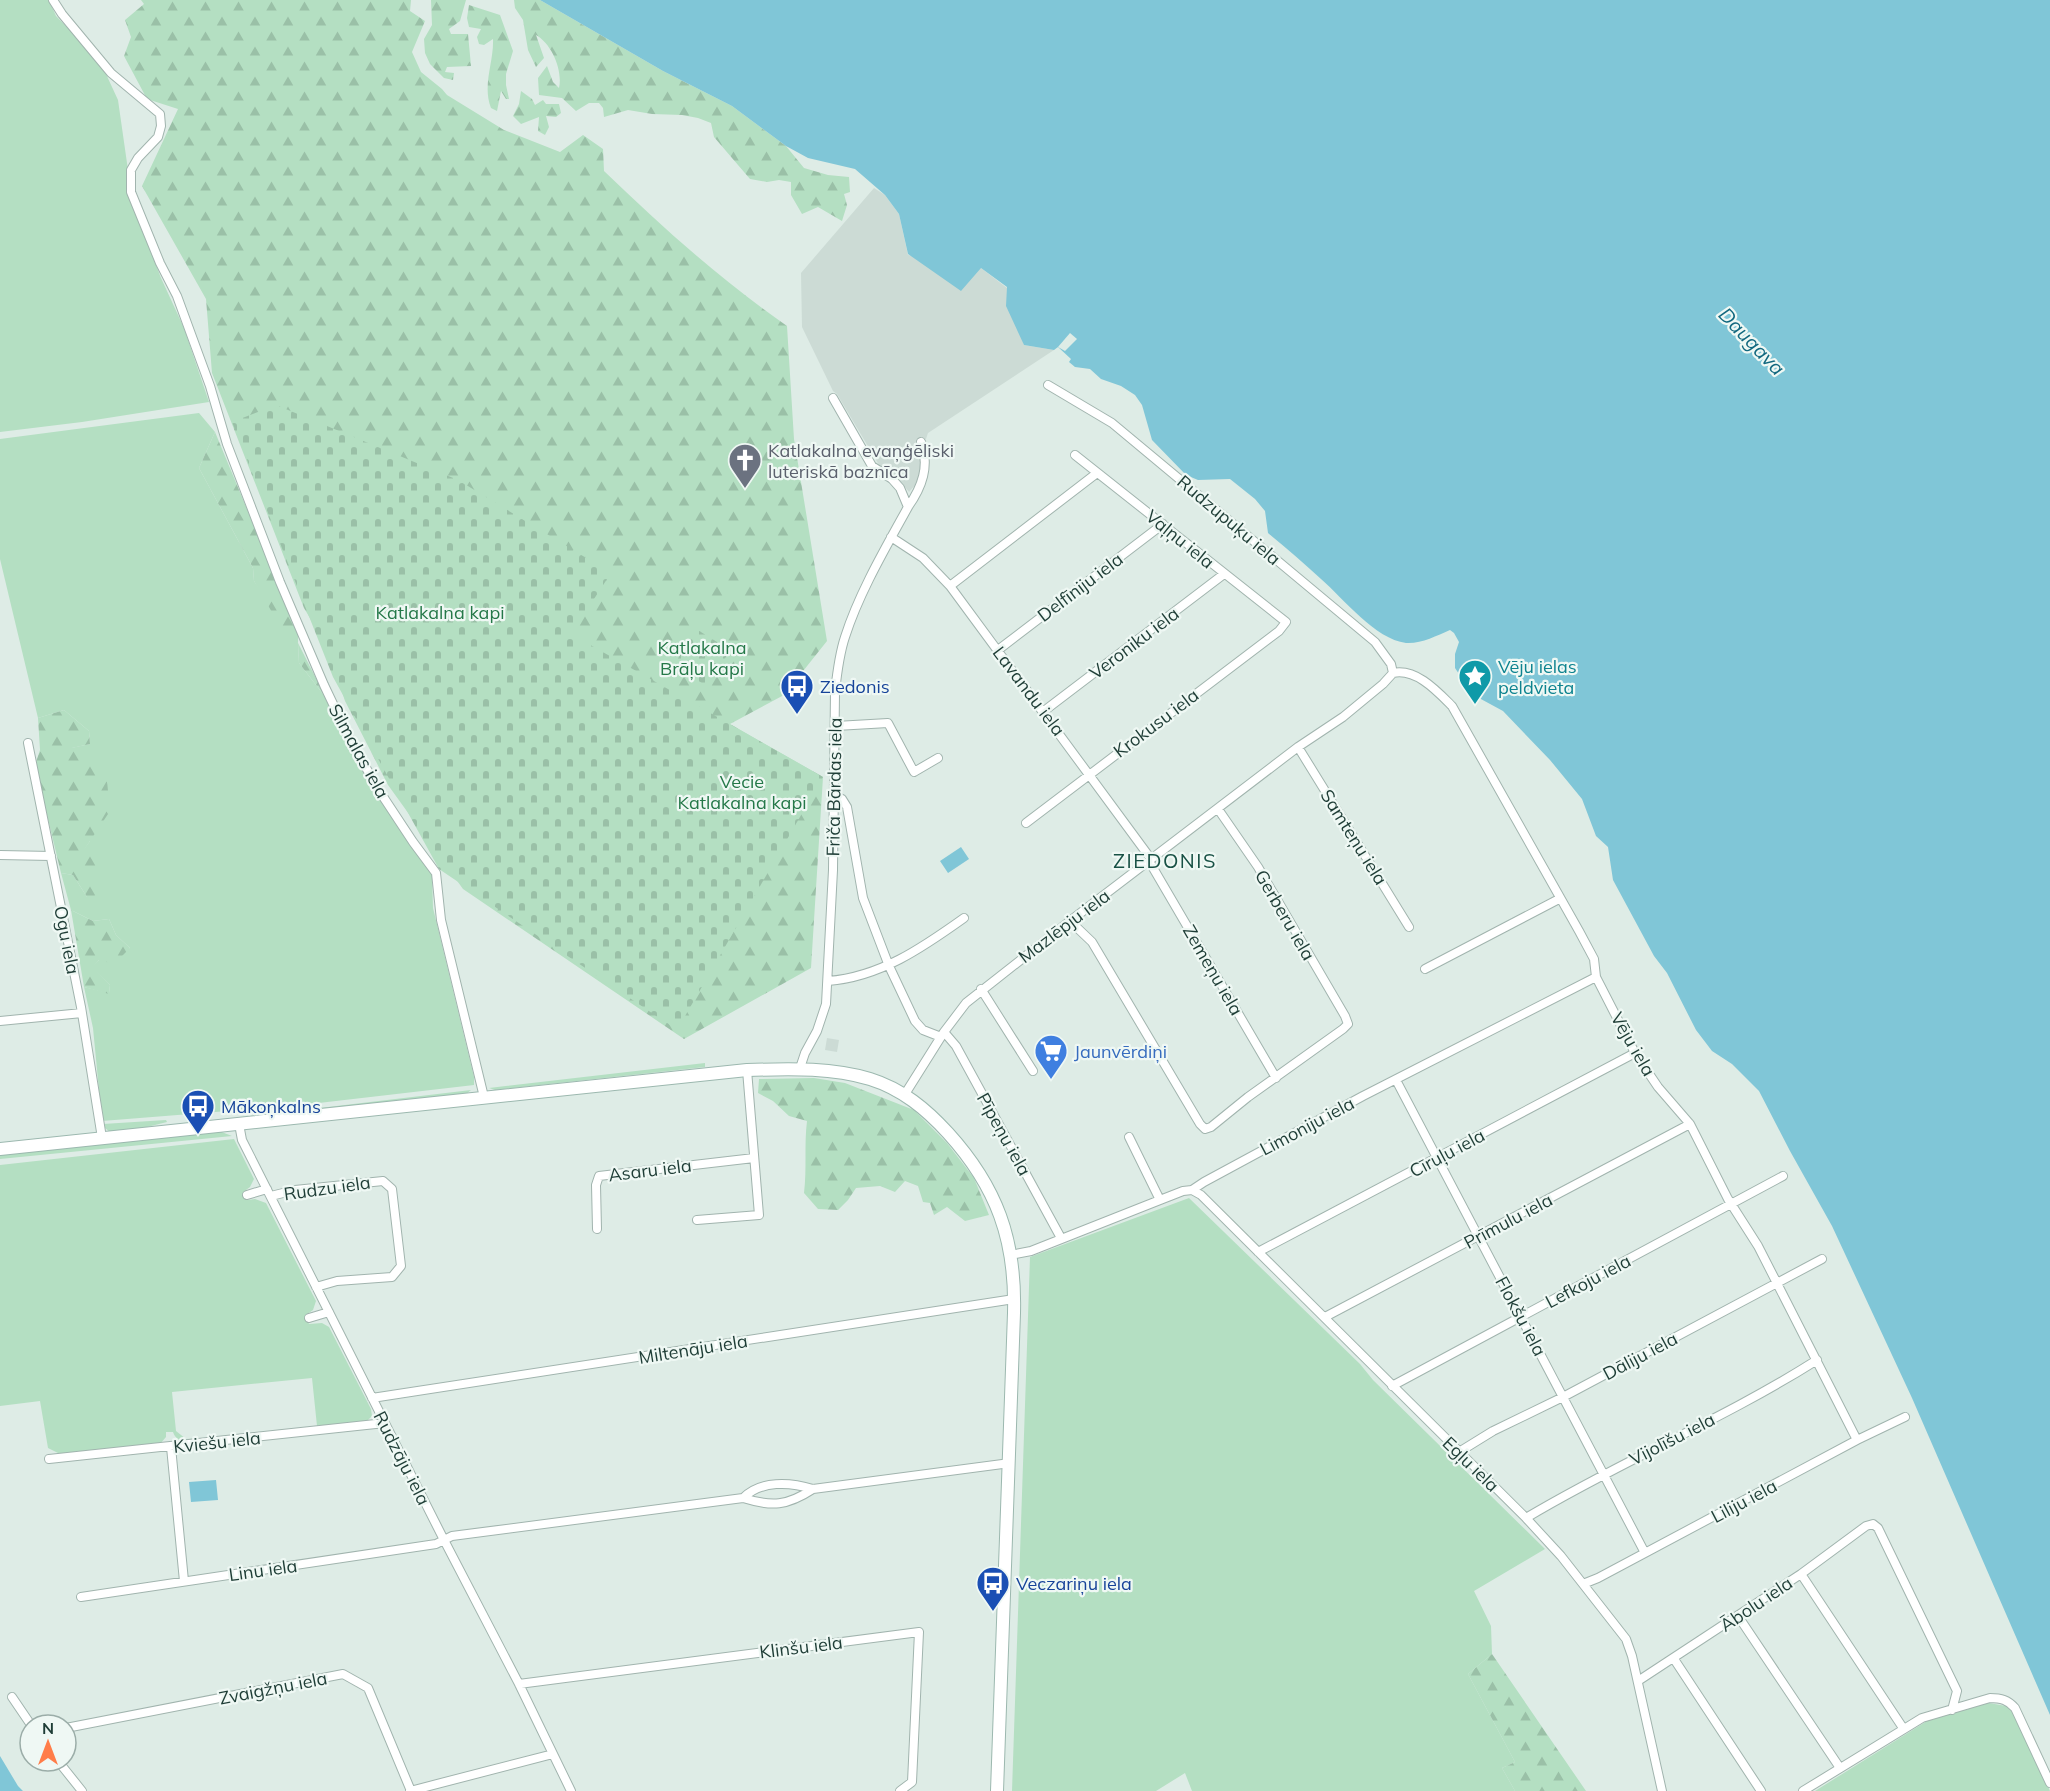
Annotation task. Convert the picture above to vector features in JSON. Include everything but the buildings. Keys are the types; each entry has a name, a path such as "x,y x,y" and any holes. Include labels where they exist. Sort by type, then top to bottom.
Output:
{"main road":[{"path":"0,1149 747,1070 800,1068 853,1075 871,1079 905,1094 931,1114 963,1149 976,1168 989,1188 1010,1255 1014,1299 997,1791"}],"street":[{"name":"Silmalas iela","path":"53,0 111,73 160,114 161,126 158,137 138,158 131,170 131,192 160,263 177,297 210,386 227,444 284,590 329,695 353,746 384,798 436,873 441,920 484,1098"},
{"name":"Rudzupuķu iela","path":"1048,385 1112,423 1212,506 1374,642 1391,664 1393,673"},
{"path":"833,398 872,466 892,479 900,488 908,507"},
{"name":"Friča Bārdas iela","path":"800,1068 823,1016 828,981 833,870 835,692 838,666 845,637 856,609 891,537 917,494 923,479 925,461 921,442"},
{"name":"Vaļņu iela","path":"1075,455 1286,622"},
{"path":"950,586 1097,473"},
{"name":"Delfīniju iela","path":"998,650 1163,524"},
{"name":"Lavandu iela","path":"891,537 923,558 950,586 1044,711 1150,860"},
{"name":"Veroniku iela","path":"1044,711 1224,574"},
{"name":"Krokusu iela","path":"1026,823 1279,631 1286,622"},
{"name":"Vēju iela","path":"1393,673 1401,671 1412,675 1434,688 1452,706 1594,959 1596,977 1635,1053 1659,1087 1690,1124 1731,1203 1778,1283 1857,1440"},
{"name":"Mazlēpju iela","path":"905,1094 942,1034 966,1003 981,989 1298,747 1359,704 1393,673"},
{"path":"836,726 888,723 914,772 938,758"},
{"name":"Ogu iela","path":"28,743 82,1013 102,1138"},
{"name":"Samteņu iela","path":"1298,747 1409,927"},
{"path":"834,795 842,799 847,807 863,898 889,966 915,1021 923,1030 942,1034"},
{"name":"Gerberu iela","path":"1218,808 1258,867 1348,1024 1276,1078"},
{"path":"0,855 51,856"},
{"name":"Zemeņu iela","path":"1150,860 1276,1078"},
{"path":"1425,969 1559,899"},
{"path":"828,981 841,980 889,966 927,945 964,918"},
{"path":"1070,921 1092,942 1205,1129 1211,1127 1276,1078"},
{"name":"Limoniju iela","path":"1010,1255 1031,1251 1183,1191 1192,1190 1396,1080 1596,977"},
{"path":"981,989 1033,1071"},
{"path":"0,1021 82,1013"},
{"name":"Pīpeņu iela","path":"942,1034 956,1046 1061,1238"},
{"name":"Cīruļu iela","path":"1258,1252 1635,1053"},
{"path":"697,1221 759,1215 747,1070"},
{"name":"Flokšu iela","path":"1396,1080 1645,1553"},
{"name":"Rudzāju iela","path":"239,1124 241,1137 328,1312 519,1684 571,1791"},
{"name":"Prīmulu iela","path":"1325,1317 1690,1124"},
{"path":"1129,1137 1160,1200"},
{"name":"Asaru iela","path":"597,1229 596,1185 599,1176 754,1158"},
{"name":"Lefkoju iela","path":"1392,1386 1784,1176"},
{"name":"Rudzu iela","path":"269,1193 383,1180 392,1189 401,1266 392,1277 337,1281 316,1287"},
{"name":"Egļu iela","path":"1192,1190 1201,1195 1526,1518 1583,1584 1626,1639 1638,1681 1662,1791"},
{"path":"247,1195 269,1193"},
{"name":"Dāliju iela","path":"1458,1452 1493,1431 1563,1397 1822,1259"},
{"name":"Miltenāju iela","path":"372,1398 1014,1299"},
{"path":"309,1318 328,1312"},
{"name":"Vijolīšu iela","path":"1526,1518 1782,1382 1817,1360"},
{"name":"Liliju iela","path":"1583,1584 1599,1578 1857,1440 1905,1417"},
{"name":"Kviešu iela","path":"49,1459 385,1423"},
{"path":"171,1447 184,1581"},
{"path":"743,1498 749,1492 780,1483 813,1489 1010,1463"},
{"path":"444,1540 452,1536 743,1498 763,1504 773,1504 796,1500 813,1489"},
{"name":"Ābolu iela","path":"1638,1681 1801,1574 1866,1526 1873,1524 1878,1528 1957,1691 1952,1710"},
{"name":"Linu iela","path":"81,1597 436,1544 444,1540"},
{"path":"1801,1574 1903,1728"},
{"path":"1738,1616 1840,1768"},
{"name":"Klinšu iela","path":"519,1684 919,1632 912,1782 900,1791"},
{"path":"1674,1659 1761,1791"},
{"name":"Zvaigžņu iela","path":"78,1726 344,1674 368,1688 411,1791"},
{"path":"12,1697 23,1713"},
{"path":"1803,1791 1922,1718 1990,1698 1999,1698 2009,1702 2022,1720 2050,1783"},
{"path":"411,1791 553,1754"},
{"path":"68,1773 82,1791"}],"shaded area":[{"path":"874,188 885,195 899,214 908,255 981,268 1007,288 1024,345 1054,350 928,433 926,439 912,448 922,460 917,483 909,492 902,483 879,465 837,394 833,391 802,327 801,273"},
{"path":"827,1038 839,1040 837,1052 825,1050"}],"green space":[{"path":"0,0 49,0 56,16 100,61 118,100 128,170 128,192 161,278 184,328 209,402 0,432"},
{"name":"Vecie Katlakalna kapi","path":"141,0 411,0 410,11 425,21 412,52 421,72 447,95 504,130 560,152 583,135 603,149 604,171 626,192 715,272 787,326 794,439 827,641 784,695 730,724 823,777 811,968 684,1039 463,889 388,785 345,701 327,647 304,608 212,373 206,299 142,186 178,109 147,99 124,56 131,37 125,20 144,4"},
{"path":"431,0 466,0 460,21 449,29 451,34 468,34 471,66 447,67 445,72 454,73 453,80 444,78 430,64 425,53 424,39 432,25"},
{"path":"514,0 540,0 663,71 732,106 786,146 804,168 828,175 849,177 850,192 844,194 847,205 842,221 818,207 802,214 791,195 791,182 750,179 714,137 711,123 682,115 628,110 604,117 603,108 599,103 589,103 576,111 562,98 539,95 538,78 547,66 553,82 559,88 558,66 547,45 536,35 544,58 536,67 528,50 523,20 515,8"},
{"path":"469,5 500,15 513,51 506,74 509,99 506,99 501,91 497,111 491,108 488,91 493,39 484,45 479,44 477,37 481,29 469,27 467,18"},
{"path":"521,91 532,99 535,105 543,100 546,104 559,104 561,113 556,117 546,116 549,127 545,135 538,131 539,117 521,124 513,116 519,104"},
{"name":"Katlakalna kapi","path":"276,405 458,480 611,573 571,634 823,777 677,1030 439,869 333,677 232,422"},
{"path":"199,413 215,432 199,468 253,568 254,581 298,643 299,663 326,698 385,807 432,875 433,908 474,1077 474,1085 250,1111 102,1121 93,1028 84,987 109,993 110,985 92,967 99,960 130,948 116,935 109,919 93,921 71,910 61,873 73,875 87,897 81,853 90,841 83,760 71,748 90,744 89,731 64,710 38,718 0,559 0,439"},
{"path":"215,432 298,632 298,643 288,640 254,581 253,568 199,468"},
{"name":"Katlakalna Brāļu kapi","path":"696,629 730,650 708,687 674,665"},
{"path":"298,643 326,698 299,663"},
{"path":"64,710 89,731 90,744 72,748 107,781 110,811 82,853 101,855 95,870 100,895 87,897 73,875 61,873 35,765 40,750 38,718"},
{"path":"71,910 93,921 109,919 116,935 130,948 114,964 99,960 93,967 110,985 109,994 84,987"},
{"path":"705,1063 705,1067 495,1090 489,1088"},
{"path":"814,1078 845,1083 914,1110 947,1143 974,1178 989,1215 965,1221 947,1207 934,1215 930,1203 923,1202 918,1186 905,1181 895,1192 880,1186 856,1188 838,1210 818,1209 804,1193 807,1121 789,1116 773,1101 758,1093 759,1079"},
{"path":"471,1090 465,1095 261,1117 261,1115"},
{"path":"166,1120 167,1122 135,1130 110,1132 103,1124"},
{"path":"219,1131 232,1136 0,1159 0,1155"},
{"path":"234,1139 254,1179 246,1190 248,1200 255,1199 266,1203 316,1301 313,1310 306,1315 309,1324 322,1323 329,1327 371,1409 372,1416 364,1424 317,1426 312,1378 172,1392 176,1431 186,1439 203,1438 203,1440 182,1441 173,1432 166,1432 166,1437 160,1444 60,1454 48,1448 40,1401 0,1406 0,1165"},
{"path":"1189,1198 1360,1364 1373,1380 1545,1549 1474,1591 1491,1626 1492,1654 1468,1674 1515,1762 1502,1768 1515,1791 1192,1791 1185,1773 1156,1791 1012,1791 1030,1257"},
{"path":"1492,1654 1586,1791 1515,1791 1502,1768 1515,1762 1468,1674"},
{"path":"1989,1703 2006,1706 2016,1714 2050,1791 1815,1791 1927,1721"}],"water":[{"name":"Daugava","path":"540,0 2050,0 2050,1715 1912,1398 1832,1226 1759,1091 1732,1064 1712,1051 1696,1030 1667,973 1654,956 1613,880 1608,847 1596,836 1582,799 1550,760 1503,711 1479,698 1463,680 1455,668 1455,654 1459,642 1454,633 1450,630 1412,643 1394,640 1383,634 1268,533 1265,511 1255,499 1230,479 1198,480 1186,475 1152,440 1142,405 1135,395 1121,386 1101,379 1090,369 1075,367 1069,362 1071,359 1058,347 1054,350 1024,345 1006,306 1007,287 981,268 961,291 908,254 899,214 885,195 855,169 808,158 786,146 732,106 663,71"},
{"path":"961,847 969,859 948,873 940,861"},
{"path":"216,1480 218,1500 191,1502 189,1482"},
{"path":"0,1756 18,1786 23,1791 0,1791"}],"pier":[{"path":"1070,333 1077,339 1065,351 1058,347"}],"place":[{"name":"Katlakalna evaņģēliski luteriskā baznīca","path":"745,489"},
{"name":"Vēju ielas peldvieta","path":"1475,705"},
{"name":"Ziedonis","path":"797,715"},
{"name":"Jaunvērdiņi","path":"1051,1080"},
{"name":"Mākoņkalns","path":"198,1135"},
{"name":"Veczariņu iela","path":"993,1612"}],"district":[{"name":"ZIEDONIS","path":"1165,860"}]}
